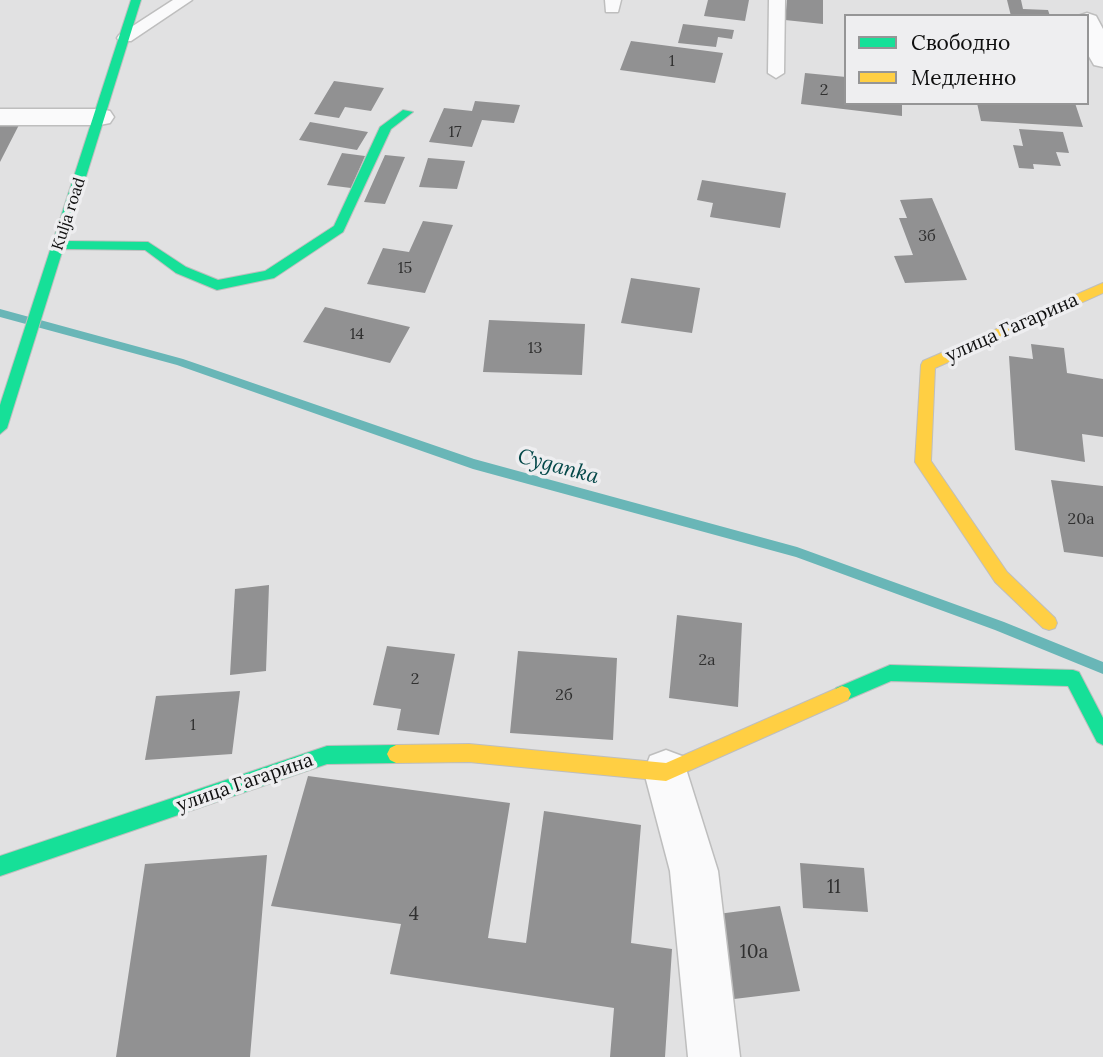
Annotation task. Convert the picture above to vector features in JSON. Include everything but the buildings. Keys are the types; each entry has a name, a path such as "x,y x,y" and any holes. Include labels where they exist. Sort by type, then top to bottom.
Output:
{"street":[{"name":"Kulja road","path":"0,428 136,0"},
{"path":"1089,26 1103,59"},
{"path":"59,245 148,246 181,270 217,285 269,275 339,229 386,127 407,112"},
{"path":"0,117 100,117"},
{"name":"улица Гагарина","path":"1049,623 1000,577 923,462 928,365 1103,288"},
{"name":"улица Гагарина","path":"0,866 327,755 469,753 666,772 890,673 1073,678 1103,736"},
{"path":"666,772 694,871 714,1057"}],"lane":[{"path":"125,38 184,0"},
{"path":"776,73 777,0"}],"waterway":[{"name":"Cyganka","path":"0,313 179,362 473,464 797,552 999,626 1103,668"}],"traffic: fast":[{"path":"0,428 136,0"},
{"path":"59,245 148,246 181,270 217,285 269,275 339,229 386,127 407,112"},
{"path":"842,694 890,673 1073,678 1103,736"},
{"path":"0,866 327,755 396,754"}],"traffic: slow":[{"path":"1049,623 1001,577 923,462 928,365 1103,288"},
{"path":"396,754 469,753 666,772 842,694"}]}
